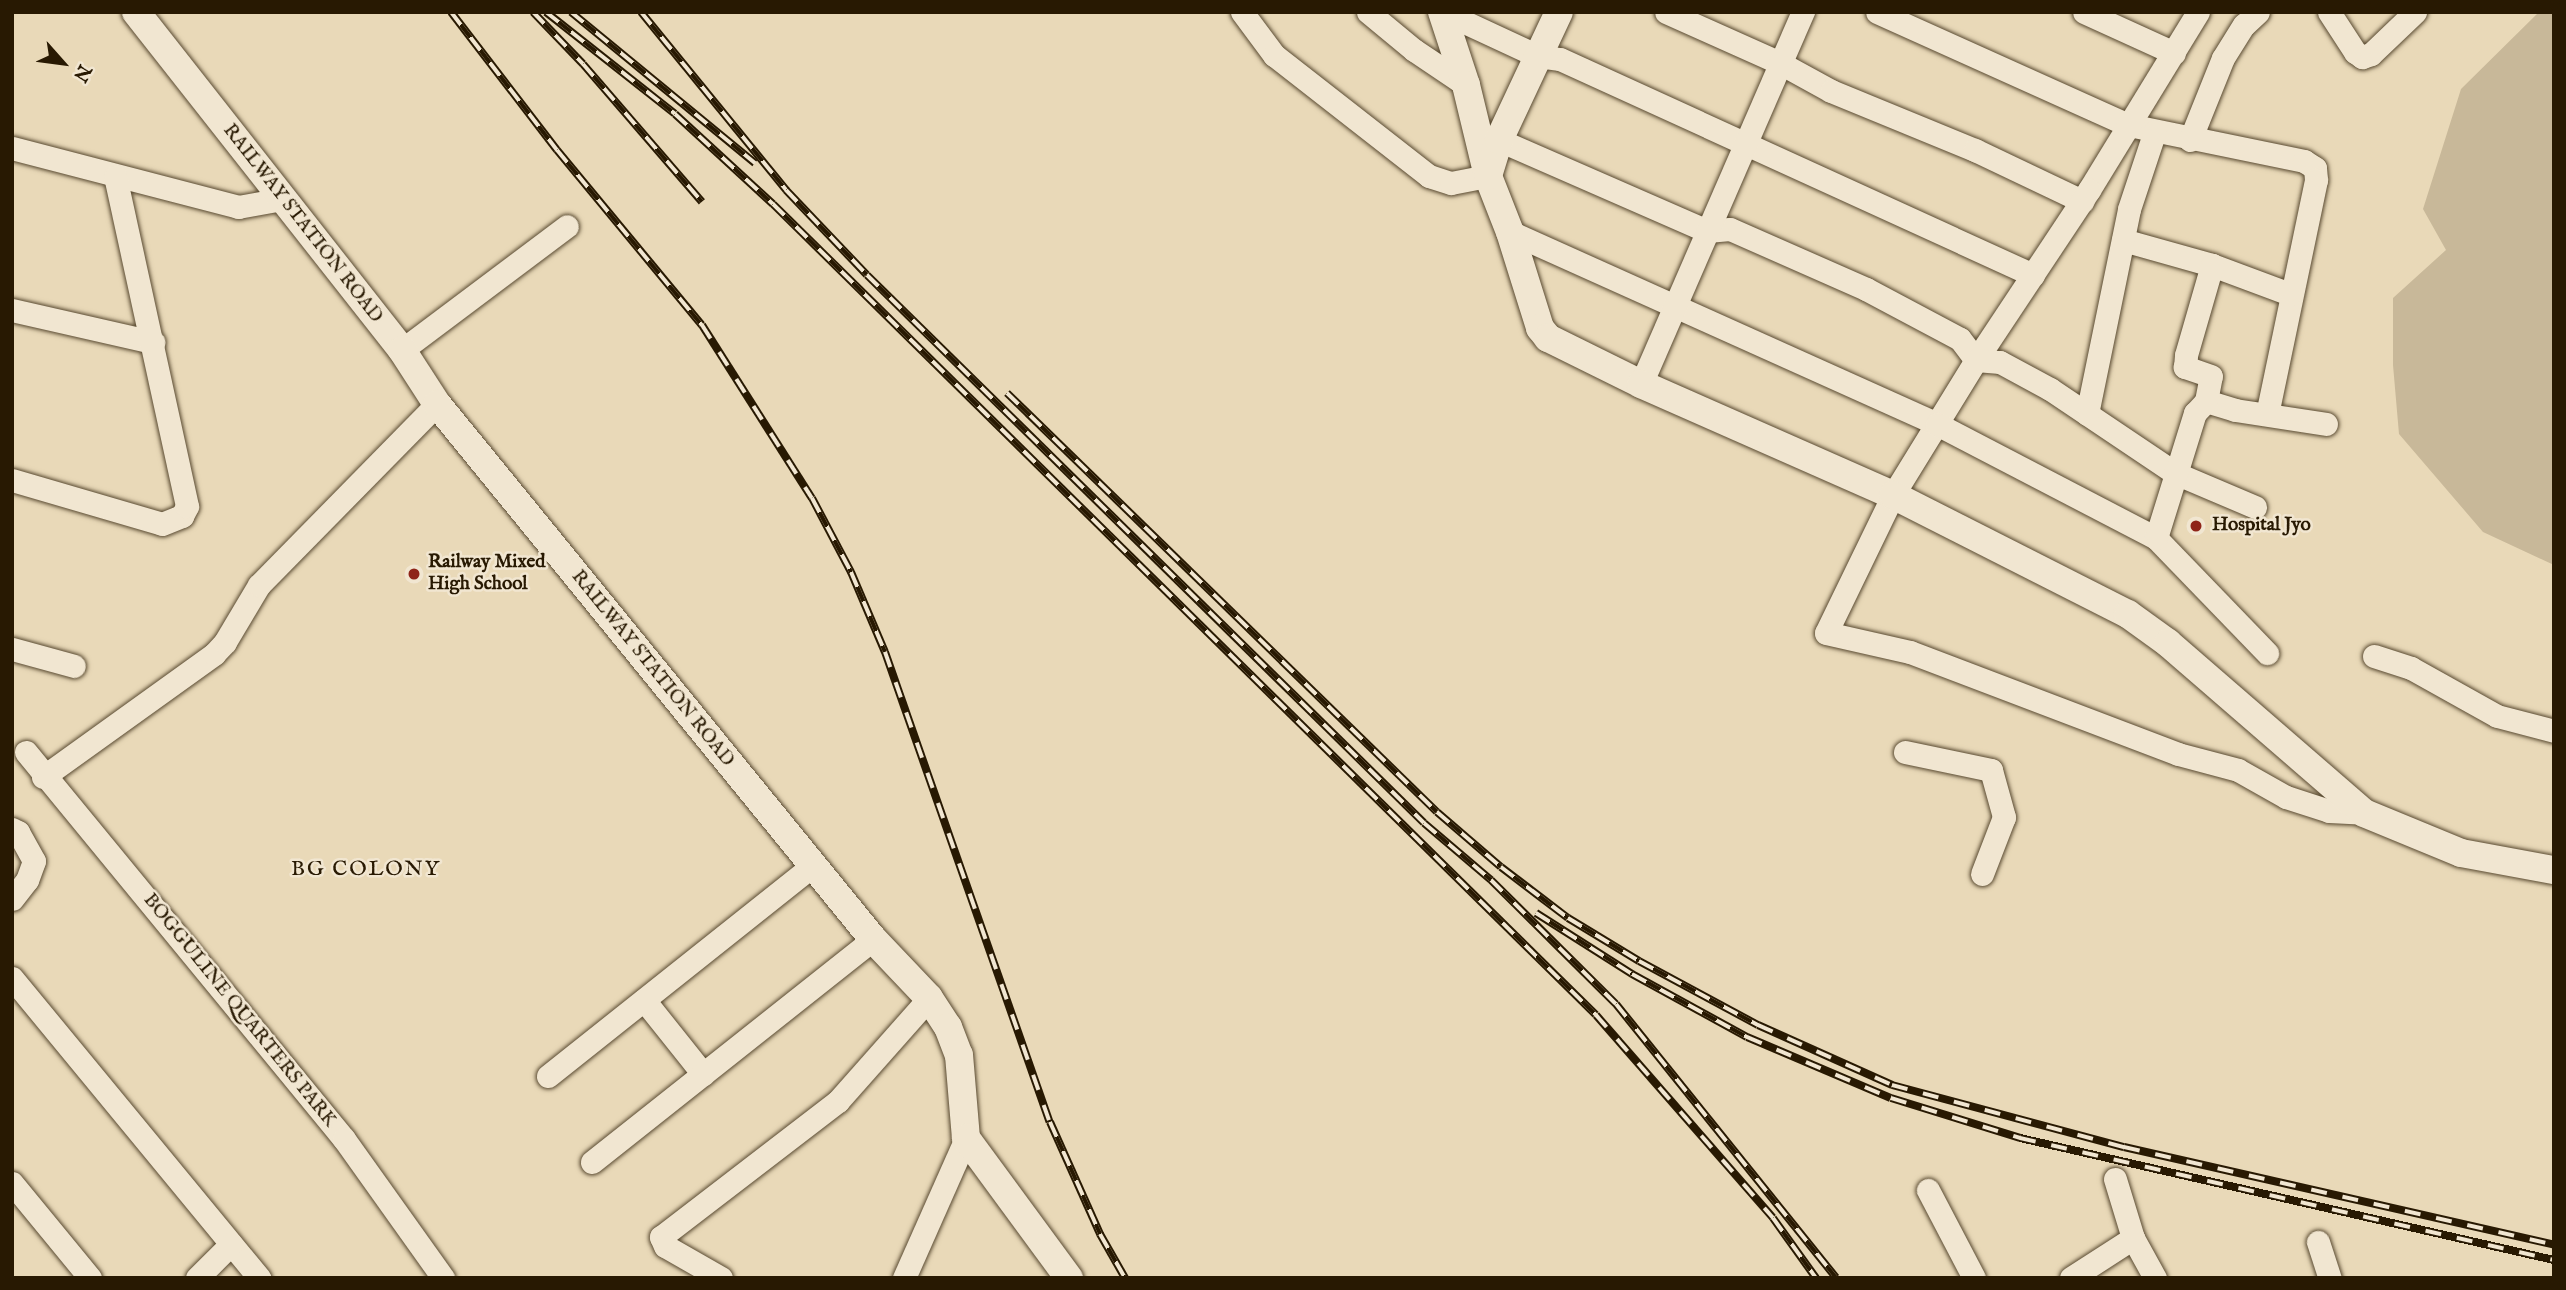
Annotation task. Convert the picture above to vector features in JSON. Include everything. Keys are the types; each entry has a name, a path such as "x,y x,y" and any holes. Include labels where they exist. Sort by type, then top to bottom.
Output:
{"street":[{"name":"RAILWAY STATION ROAD","path":"136,12 402,350 437,404 873,939 929,998 948,1027 959,1055 966,1138"},
{"path":"1242,12 1274,55 1429,176 1451,183 1488,176"},
{"path":"1368,12 1414,50 1466,85"},
{"path":"1442,12 1466,85 1488,176 1510,232 1540,328 1548,338 1641,384 1893,495 2128,614 2168,643 2364,813 2461,853 2554,870"},
{"path":"1442,12 1538,56 1560,59 2033,275"},
{"path":"1488,176 1499,140 1559,12"},
{"path":"1667,12 1780,63 1831,91 1975,150 2082,201"},
{"path":"1641,384 1802,12"},
{"path":"1877,12 2129,125 2190,140 2304,161 2315,168 2316,180 2267,414"},
{"path":"2084,12 2127,21 2174,53"},
{"path":"2198,12 2082,201 1976,360 1893,495 1826,633 1910,652 2178,754 2238,770 2286,797 2329,811 2364,813"},
{"path":"2190,140 2223,58 2244,25 2258,12"},
{"path":"2329,12 2355,52 2362,57 2371,54 2415,12"},
{"path":"2087,414 2129,209 2155,131"},
{"path":"1499,140 1707,231 1730,229 1866,289 1932,327 1960,339 1976,360 2000,362 2087,414 2175,473 2255,507"},
{"path":"14,154 238,207 282,199"},
{"path":"12,480 162,524 182,516 187,506 115,177"},
{"path":"402,350 567,226"},
{"path":"1510,232 1937,424 2156,538 2267,653"},
{"path":"2123,240 2212,265 2290,294"},
{"path":"2156,538 2195,413 2206,401 2211,376 2185,367 2186,355 2212,265"},
{"path":"12,310 153,342"},
{"path":"2206,401 2235,410 2326,424"},
{"path":"43,777 214,654 225,642 259,585 437,404"},
{"path":"12,649 74,666"},
{"path":"2374,656 2411,668 2497,716 2554,732"},
{"name":"BOGGULINE QUARTERS PARK","path":"26,752 43,777 151,902 344,1139 443,1278"},
{"path":"1905,752 1991,770 2004,817 1982,874"},
{"path":"12,829 18,832 34,861 27,880 12,899"},
{"path":"548,1076 813,865"},
{"path":"592,1162 873,939"},
{"path":"12,978 259,1278"},
{"path":"721,1278 665,1247 661,1237 838,1101 929,998"},
{"path":"644,1000 704,1074"},
{"path":"904,1278 966,1138 1069,1278"},
{"path":"2115,1179 2133,1238 2155,1278"},
{"path":"12,1184 90,1278"},
{"path":"1928,1190 1974,1278"},
{"path":"2071,1278 2133,1238"},
{"path":"2318,1242 2330,1278"},
{"path":"197,1278 231,1244"},
{"path":"680,1256 691,1278"}],"shaded area":[{"path":"2539,12 2554,12 2554,565 2483,532 2399,434 2393,365 2393,298 2446,250 2423,209 2461,89"}],"railway":[{"path":"451,12 557,150 702,325 812,498 851,572 885,652 1050,1122 1100,1234 1125,1278"},
{"path":"533,12 583,64 702,202"},
{"path":"546,12 675,114 773,204 1596,1015 1773,1218 1816,1278"},
{"path":"571,12 755,163"},
{"path":"641,12 786,190 867,275 1424,823 1491,880 1616,1004 1836,1278"},
{"path":"1007,393 1437,812 1501,867 1568,918 1639,961 1758,1025 1892,1085 2124,1147 2554,1245"},
{"path":"1536,913 1632,974 1747,1037 1891,1098 2020,1138 2554,1260"}],"place":[{"name":"Hospital Jyo","path":"2196,526"},
{"name":"Railway Mixed High School","path":"414,574"}],"district":[{"name":"BG COLONY","path":"366,870"}]}
